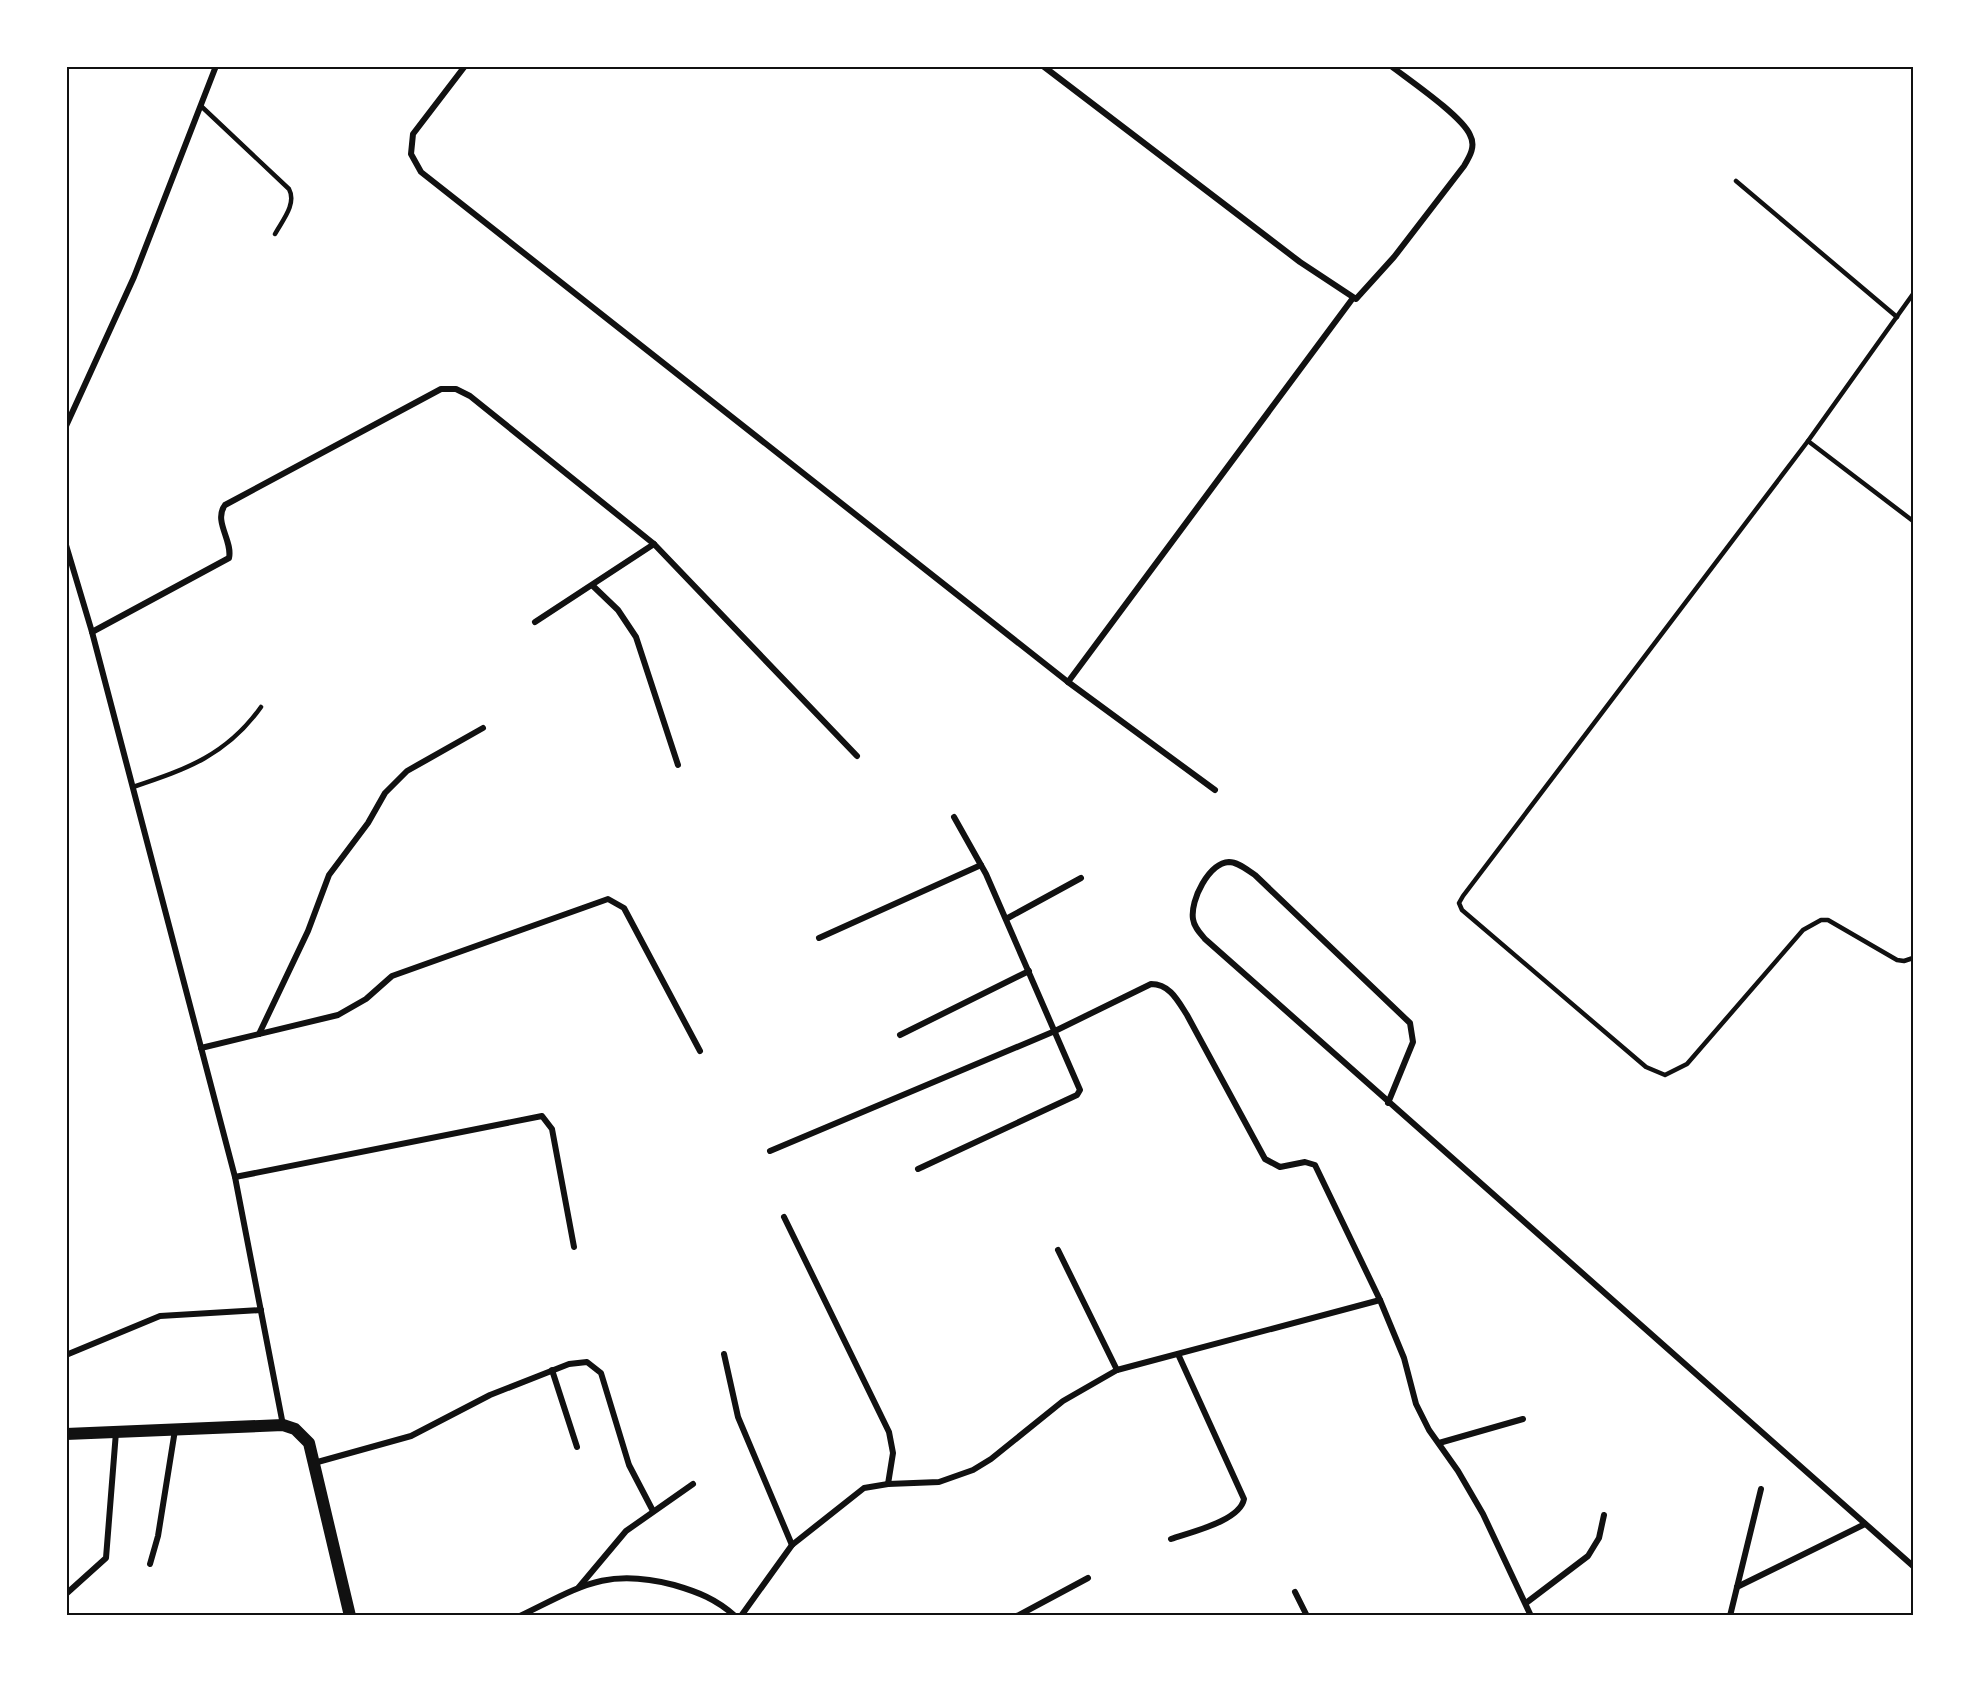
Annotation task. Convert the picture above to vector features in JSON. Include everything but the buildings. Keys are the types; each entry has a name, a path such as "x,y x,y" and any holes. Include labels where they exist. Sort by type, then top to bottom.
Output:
{"main road":[{"path":"66,1434 283,1425 303,1434 309,1443 350,1616"}],"street":[{"path":"66,426 134,277 216,66"},
{"path":"465,66 413,134 411,154 421,172 1068,682 1215,790"},
{"path":"1043,66 1300,262 1353,298 1359,298 1394,257 1464,165 1473,145 1465,126 1391,66"},
{"path":"1068,682 1353,298"},
{"path":"92,632 229,558 230,552 221,517 225,505 441,389 448,388 470,396 654,544 857,756"},
{"path":"535,622 654,544"},
{"path":"66,545 92,632 235,1177 283,1425"},
{"path":"593,586 618,610 636,638 678,765"},
{"path":"259,1034 308,931 329,875 368,823 385,793 407,771 483,728"},
{"path":"918,1169 1078,1094 1080,1088 981,865 954,818"},
{"path":"1388,1103 1413,1042 1410,1023 1255,875 1232,862 1223,863 1214,869 1195,900 1192,917 1197,929 1388,1103 1913,1566"},
{"path":"819,938 981,865"},
{"path":"1006,919 1081,878"},
{"path":"201,1048 338,1015 366,999 392,976 608,899 624,908 700,1051"},
{"path":"900,1035 1029,971"},
{"path":"770,1151 1055,1031 1151,984 1165,987 1187,1015 1265,1159 1280,1167 1305,1162 1315,1165 1380,1300 1404,1358 1416,1404 1483,1514 1531,1616"},
{"path":"235,1177 542,1116 552,1129 574,1247"},
{"path":"784,1217 889,1432 893,1453 888,1484"},
{"path":"1058,1250 1117,1370"},
{"path":"741,1616 792,1545 864,1488 888,1484 939,1482 973,1470 991,1459 1063,1401 1117,1370 1380,1300"},
{"path":"66,1355 160,1316 261,1310"},
{"path":"724,1354 738,1417 792,1545"},
{"path":"1171,1539 1239,1512 1244,1499 1178,1354"},
{"path":"314,1463 411,1436 490,1395 569,1364 587,1362 601,1373 629,1465 653,1511"},
{"path":"552,1370 577,1447"},
{"path":"1439,1443 1523,1419"},
{"path":"150,1564 158,1536 175,1429"},
{"path":"66,1594 106,1558 116,1432"},
{"path":"578,1588 626,1531 693,1484"},
{"path":"1730,1616 1761,1489"},
{"path":"1526,1604 1588,1556 1599,1538 1604,1515"},
{"path":"1737,1587 1865,1524"},
{"path":"520,1616 596,1581 621,1577 643,1577 709,1596 735,1616"},
{"path":"1017,1616 1088,1578"},
{"path":"1295,1592 1307,1616"}],"lane":[{"path":"201,106 289,189 291,205 275,234"},
{"path":"1736,181 1897,317"},
{"path":"1913,294 1808,441 1462,896 1460,907 1646,1067 1653,1072 1665,1075 1687,1064 1803,930 1812,923 1828,920 1897,960 1905,961 1913,958"},
{"path":"1808,441 1913,521"},
{"path":"133,787 180,771 223,748 247,728 261,708"}]}
